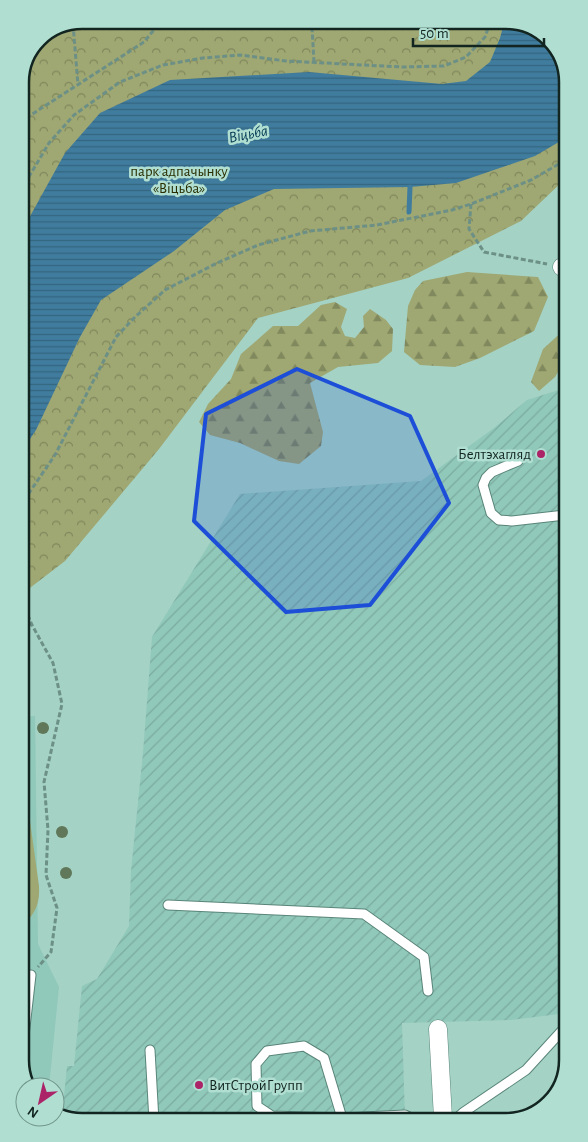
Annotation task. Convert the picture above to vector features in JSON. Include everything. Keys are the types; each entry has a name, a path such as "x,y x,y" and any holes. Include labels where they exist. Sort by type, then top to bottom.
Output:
{"street":[{"path":"434,1029 440,1072 443,1113"}],"lane":[{"path":"518,462 492,472 486,478 484,486 491,513 499,520 512,521 559,516"},
{"path":"168,906 364,914 424,957 428,991"},
{"path":"463,1113 526,1070 559,1034"},
{"path":"268,1113 258,1106 256,1064 267,1050 304,1046 324,1058 340,1113"},
{"path":"150,1050 154,1113"}],"path":[{"path":"29,116 144,42 155,29"},
{"path":"312,29 314,62"},
{"path":"29,177 49,143 74,116 120,82 163,65 203,58 240,55 286,61 402,67 444,66 466,57 485,37 488,29"},
{"path":"73,30 78,86"},
{"path":"29,494 55,455 116,337 165,290 217,263 258,245 310,232 377,225 452,210 531,180 559,164"},
{"path":"472,204 469,230 484,252 559,267"},
{"path":"29,618 53,663 62,704 44,782 48,830 46,875 57,908 51,952 29,974"}],"highlighted area":[{"path":"297,369 410,416 449,503 370,605 286,612 194,521 206,414"}],"shaded area":[{"path":"559,390 559,1014 511,1020 402,1023 405,1113 78,1113 65,1110 67,1066 74,1066 82,986 97,979 129,926 131,871 152,637 240,494 421,481 494,428 527,400"},
{"path":"29,716 35,716 38,944 59,987 50,1077 32,1077 29,1060"}],"green space":[{"name":"парк адпачынку «Віцьба»","path":"82,29 510,29 527,33 544,44 552,55 558,71 559,185 521,221 408,278 258,318 159,449 65,561 29,589 29,78 34,58 47,42 61,33"},
{"path":"467,272 538,277 548,297 534,331 480,358 455,367 420,365 404,352 408,306 415,290 423,281"},
{"path":"335,302 347,309 341,327 345,336 355,338 364,327 363,316 370,309 386,320 393,329 392,351 378,363 338,367 310,383 323,432 321,446 299,464 279,461 240,443 210,435 199,422 208,404 231,379 241,354 273,326 298,326 321,305"},
{"path":"559,334 559,371 555,377 539,391 531,382 543,349"},
{"path":"29,814 39,886 38,902 29,919"}],"water":[{"name":"Віцьба","path":"502,29 527,33 544,44 552,55 558,71 559,82 559,142 535,156 456,183 410,187 274,189 225,210 174,251 101,300 80,337 36,430 29,440 29,218 65,153 100,113 170,80 309,72 442,84 466,81 490,62"}],"waterway":[{"path":"409,212 410,187"}],"place":[{"name":"Белтэхагляд","path":"541,454"},
{"name":"ВитСтройГрупп","path":"199,1085"}]}
